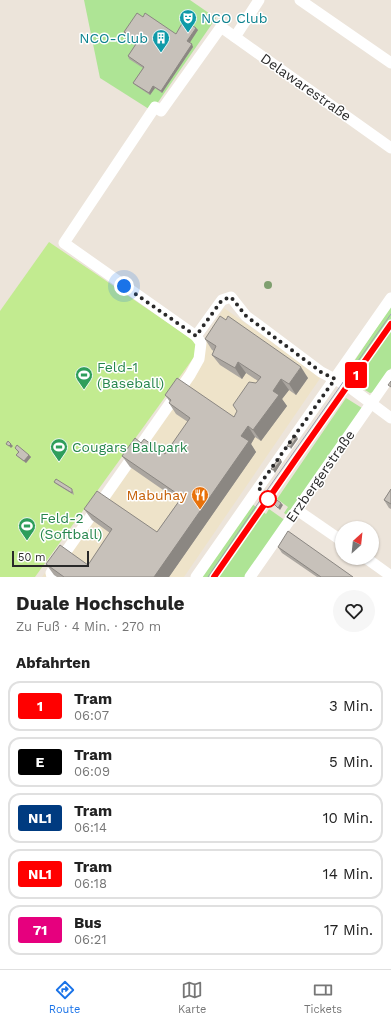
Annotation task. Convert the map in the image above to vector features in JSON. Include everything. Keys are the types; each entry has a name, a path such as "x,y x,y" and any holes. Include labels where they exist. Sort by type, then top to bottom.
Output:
{"street":[{"path":"235,37 259,0"},
{"path":"300,0 391,63"},
{"name":"Delawarestraße","path":"196,336 64,243 155,107 161,111 221,26 391,148"},
{"path":"52,577 51,573 190,375 199,359 201,343 196,336 222,300 231,297 246,316 321,372 348,386 391,418"},
{"path":"196,577 391,298"},
{"name":"Erzbergerstraße","path":"250,577 391,375"},
{"path":"297,510 335,537"},
{"path":"376,565 391,576"}],"shaded area":[{"path":"224,308 321,377 184,577 42,577 165,404 186,367"}],"green space":[{"path":"84,0 190,0 216,18 152,111 100,78"},
{"name":"Cougars Ballpark","path":"49,242 202,346 35,577 0,577 0,311"},
{"path":"391,306 391,368 374,392 370,393 353,382 348,376 347,372"},
{"path":"346,398 362,408 290,517 284,513 288,507 277,499"},
{"path":"252,504 266,514 269,509 286,521 247,577 202,577"}],"building":[{"name":"NCO-Club","path":"137,13 143,17 145,13 176,34 184,20 196,28 187,41 192,44 161,91 153,86 149,93 133,83 144,67 128,56 136,44 128,40 131,36 124,32"},
{"path":"220,316 226,320 228,316 301,367 289,384 281,379 273,391 279,395 253,430 248,426 241,436 249,441 154,577 64,577 46,564 60,545 88,565 112,529 84,509 97,491 157,532 182,497 122,456 135,438 141,443 144,439 165,454 190,418 169,403 171,400 165,395 177,378 234,417 237,411 233,405 249,382 256,383 261,377 238,362 235,368 212,355 216,346 205,339"},
{"path":"295,435 297,437 290,447 287,446"},
{"path":"8,441 11,444 9,446 6,444"},
{"path":"17,445 29,455 24,461 16,455 19,452 15,448"},
{"path":"279,458 281,460 273,470 271,469"},
{"path":"56,479 72,489 72,493 54,482"},
{"path":"391,489 391,504 384,500"},
{"path":"277,500 281,503 278,508 274,504"},
{"path":"288,531 353,577 321,577 278,547"}],"tram line":[{"path":"208,577 391,314"},
{"name":"1","path":"214,577 262,506 391,324"}],"place":[{"name":"NCO Club","path":"188,33"},
{"name":"NCO-Club","path":"161,53"},
{"name":"Feld-1 (Baseball)","path":"84,390"},
{"name":"Cougars Ballpark","path":"59,462"},
{"name":"Mabuhay","path":"200,510"},
{"name":"Feld-2 (Softball)","path":"27,541"}],"route":[{"path":"124,286 196,336 222,300 231,297 246,316 321,372 335,379 258,487 268,499"}]}
